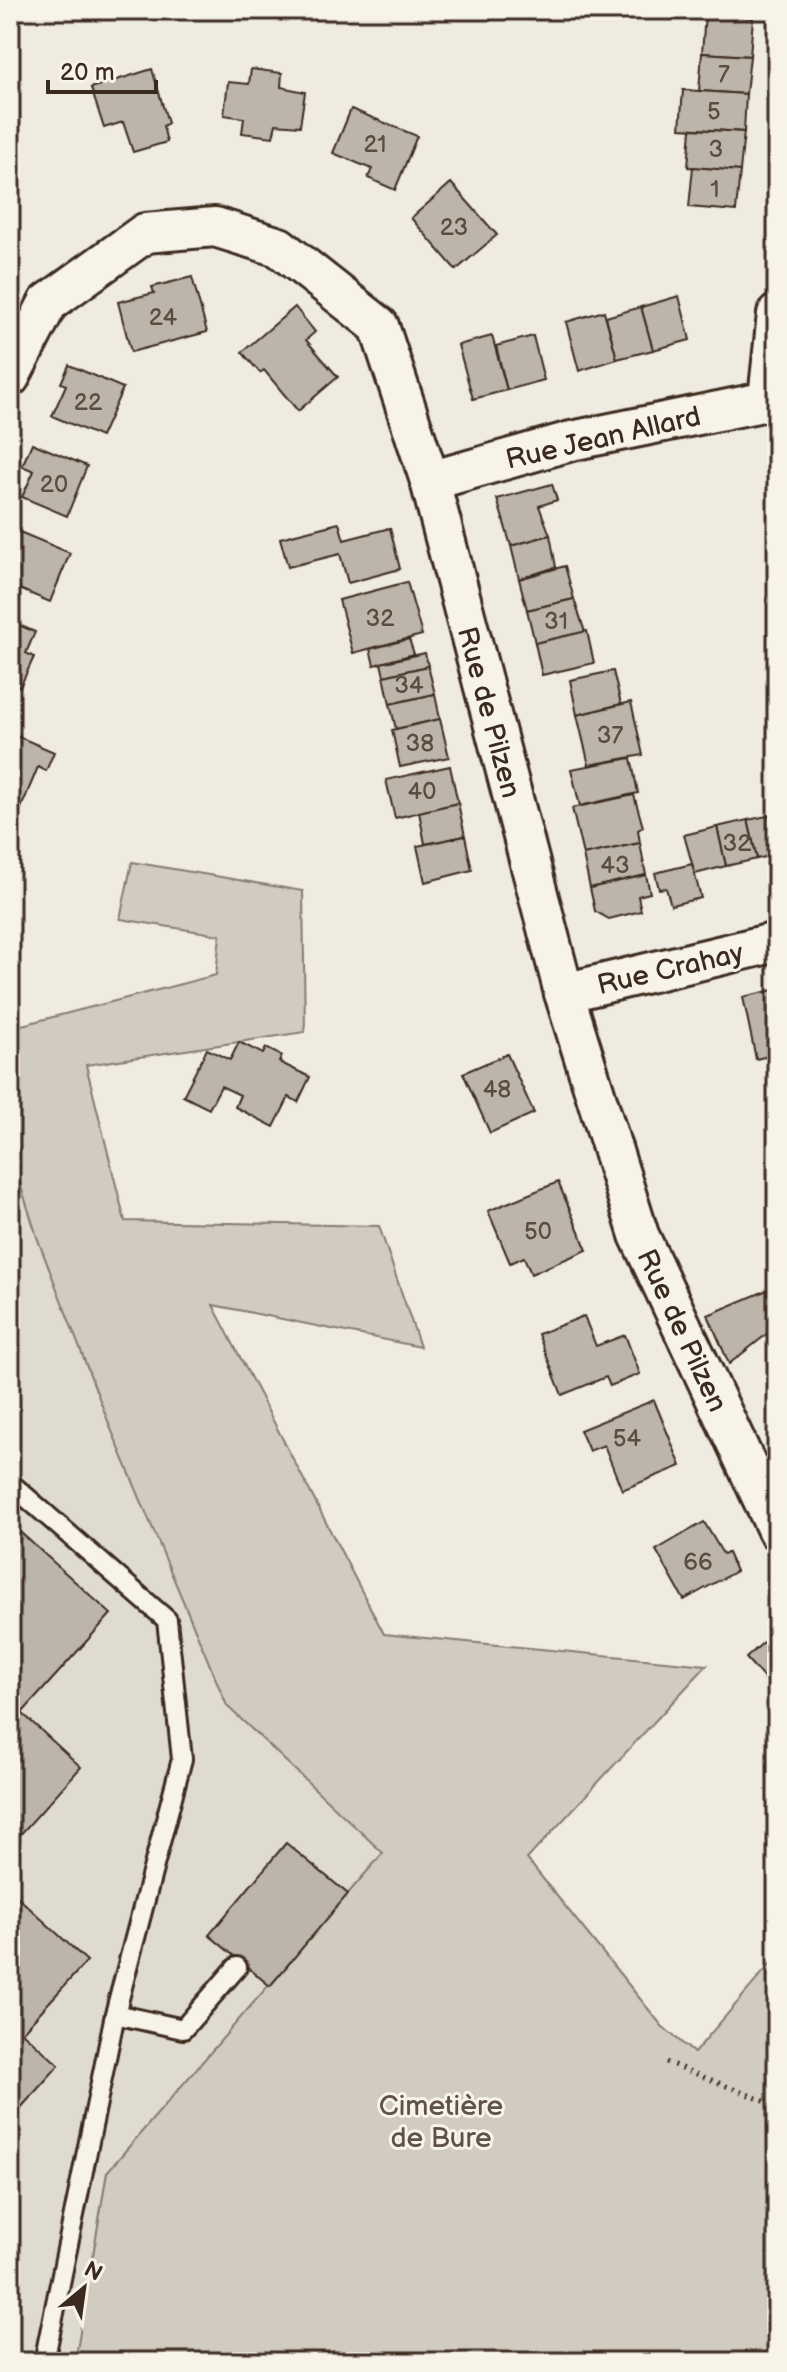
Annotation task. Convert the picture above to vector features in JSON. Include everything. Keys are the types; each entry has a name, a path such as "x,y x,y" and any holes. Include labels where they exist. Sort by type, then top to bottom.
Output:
{"street":[{"name":"Rue de Pilzen","path":"10,377 48,303 145,233 215,227 279,247 379,326 430,481 564,993 639,1235 777,1530"},
{"path":"772,399 777,314"},
{"name":"Rue Jean Allard","path":"430,481 571,441 772,399"},
{"name":"Rue Crahay","path":"564,993 777,942"}],"lane":[{"path":"10,1483 167,1620 182,1759 115,2014 44,2362"},
{"path":"115,2014 183,2029 237,1967"}],"path":[{"path":"666,2062 777,2106"}],"shaded area":[{"path":"10,1152 38,1240 111,1429 227,1706 384,1853 107,2172 75,2362 10,2362"}],"green space":[{"name":"Cimetière de Bure","path":"132,862 303,891 305,1032 86,1065 125,1221 379,1226 420,1347 213,1305 384,1634 707,1665 527,1859 662,2026 694,2053 777,1956 777,2362 272,2362 248,2355 258,2362 75,2362 107,2172 383,1853 227,1706 111,1429 38,1240 10,1152 10,1028 216,975 220,935 120,919"}],"building":[{"path":"706,10 753,10 753,18 705,14"},
{"path":"705,14 753,18 750,56 702,53"},
{"path":"702,53 750,56 746,94 699,91"},
{"path":"152,69 168,123 163,126 167,142 133,152 123,122 104,128 91,88"},
{"path":"251,69 282,73 281,87 305,92 300,126 276,124 273,137 242,133 244,118 224,115 228,82 249,84"},
{"path":"683,90 746,94 744,132 680,128"},
{"path":"351,109 417,136 395,190 368,178 372,169 333,153"},
{"path":"691,129 744,132 740,171 688,167"},
{"path":"693,167 740,171 736,211 689,207"},
{"path":"451,183 497,235 456,270 411,218"},
{"path":"192,277 207,332 131,352 118,302 154,293 152,287"},
{"path":"679,296 690,340 653,350 641,307"},
{"path":"295,307 315,332 306,340 338,377 298,411 264,370 260,373 242,352"},
{"path":"641,307 653,350 617,359 606,317"},
{"path":"604,311 617,359 579,371 566,322"},
{"path":"492,336 507,390 473,399 458,345"},
{"path":"533,336 544,380 507,390 496,346"},
{"path":"69,365 123,388 101,437 52,416 66,385 61,383"},
{"path":"32,443 87,466 67,516 22,497 34,471 22,466"},
{"path":"552,484 557,500 539,506 550,535 511,546 497,499"},
{"path":"339,523 344,540 390,528 400,569 348,583 340,554 288,567 280,538"},
{"path":"10,528 70,553 50,602 10,585"},
{"path":"550,535 556,567 519,579 511,546"},
{"path":"565,566 574,599 527,610 519,579"},
{"path":"407,582 422,635 353,653 339,600"},
{"path":"574,599 585,632 535,643 527,610"},
{"path":"10,621 35,632 26,653 34,657 20,687 10,683"},
{"path":"587,631 594,663 542,675 535,643"},
{"path":"409,639 414,654 374,665 370,649"},
{"path":"425,653 428,666 384,676 381,663"},
{"path":"428,666 435,694 390,704 384,676"},
{"path":"613,671 621,704 577,715 570,680"},
{"path":"435,694 440,719 396,729 390,704"},
{"path":"631,702 643,755 589,765 577,715"},
{"path":"440,719 449,757 400,767 392,730"},
{"path":"10,733 54,752 46,771 38,767 19,813 10,810"},
{"path":"631,758 638,793 580,806 571,769"},
{"path":"450,766 458,803 395,818 386,780"},
{"path":"634,795 643,827 638,830 640,843 583,855 572,808"},
{"path":"458,803 465,836 425,844 419,812"},
{"path":"777,814 777,854 757,859 748,820"},
{"path":"748,820 757,859 726,866 717,827"},
{"path":"717,827 726,866 695,874 684,835"},
{"path":"465,836 472,870 425,882 417,846"},
{"path":"640,843 646,875 590,888 583,855"},
{"path":"692,864 701,898 671,905 666,888 659,889 655,873"},
{"path":"646,875 650,893 638,896 641,911 609,919 595,911 590,888"},
{"path":"777,989 777,1054 756,1059 743,997"},
{"path":"239,1042 263,1054 266,1048 282,1056 279,1062 310,1077 298,1102 289,1097 274,1127 235,1107 240,1095 221,1086 209,1109 183,1096 207,1049 230,1060"},
{"path":"507,1054 534,1113 490,1133 463,1073"},
{"path":"558,1182 587,1250 531,1274 524,1257 510,1263 488,1211"},
{"path":"777,1286 777,1326 729,1364 708,1315"},
{"path":"584,1316 596,1346 625,1335 640,1374 610,1386 606,1377 562,1395 538,1334"},
{"path":"777,1369 777,1392 771,1371"},
{"path":"654,1400 681,1466 622,1490 604,1445 589,1451 580,1430"},
{"path":"704,1522 723,1554 728,1553 736,1571 684,1600 656,1550"},
{"path":"10,1523 111,1614 22,1713 81,1767 10,1846"},
{"path":"777,1630 777,1693 746,1658"},
{"path":"286,1843 348,1894 270,1986 209,1935"},
{"path":"10,1890 87,1961 22,2032 59,2065 10,2120"}]}
